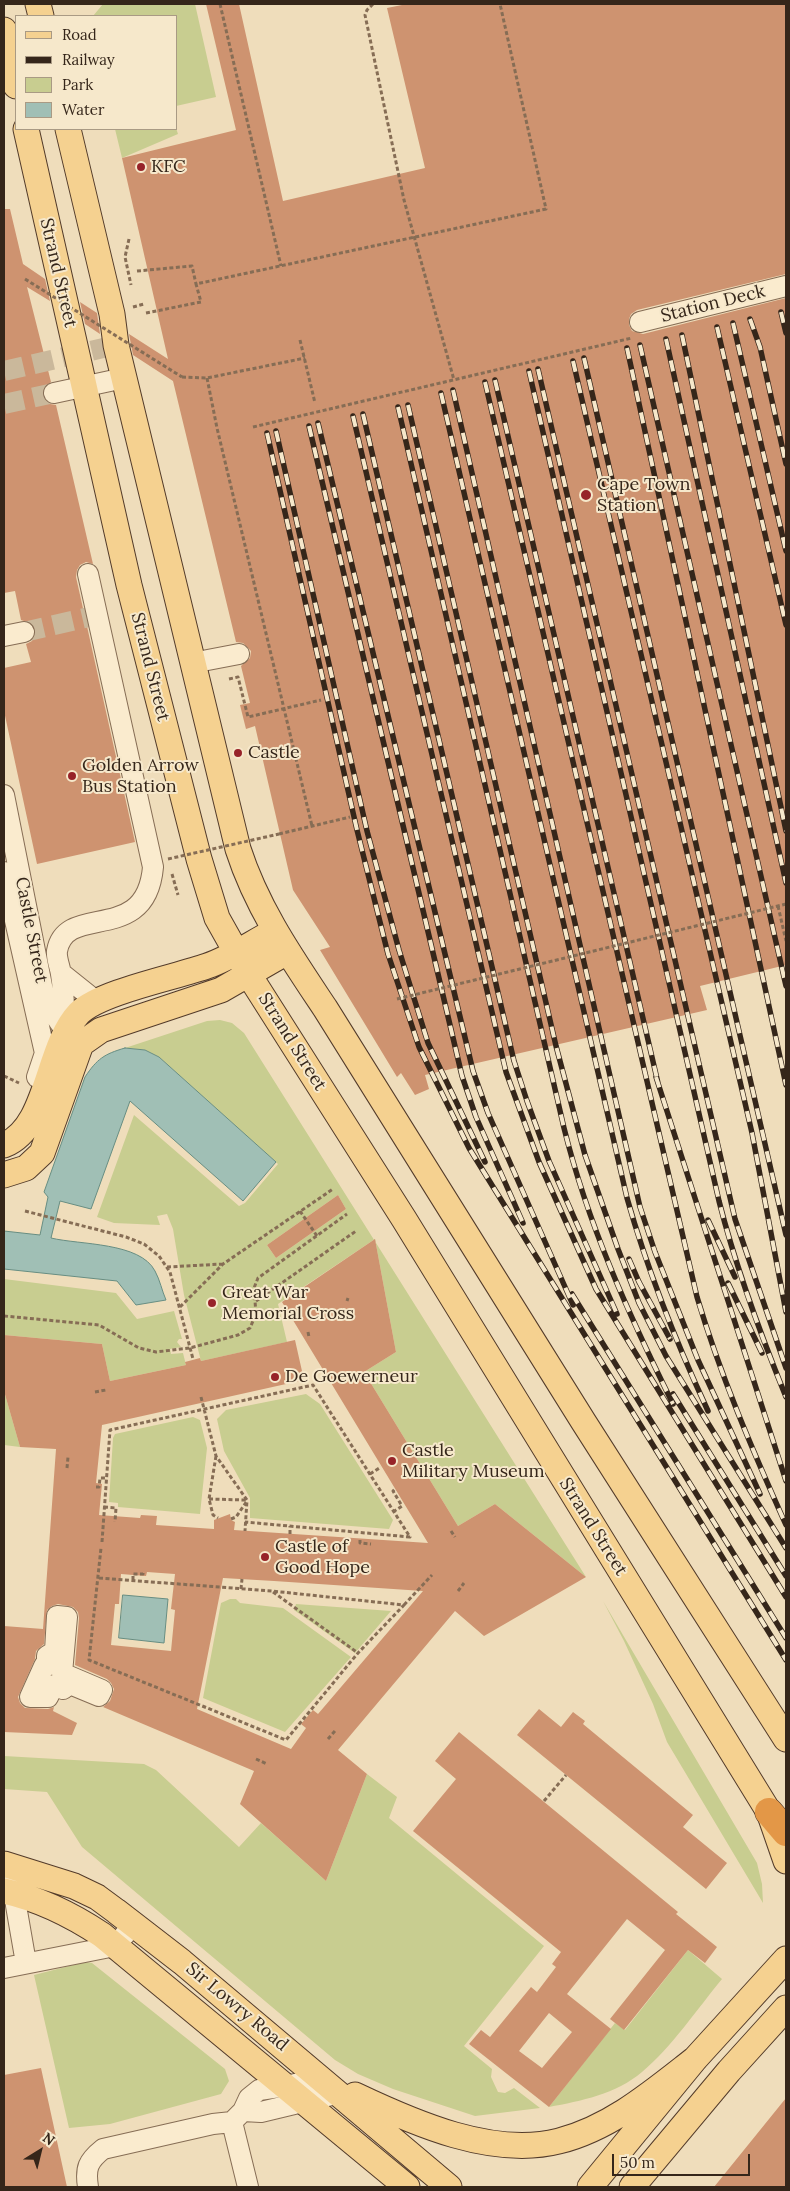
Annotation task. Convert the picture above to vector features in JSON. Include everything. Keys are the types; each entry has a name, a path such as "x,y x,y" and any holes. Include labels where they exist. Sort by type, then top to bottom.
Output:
{"highway":[{"path":"768,1812 786,1832"}],"main road":[{"path":"4,30 15,81"},
{"name":"Strand Street","path":"26,130 128,585 199,859 217,918 249,975 404,1219 768,1812 786,1861"},
{"path":"68,130 112,314 124,378 192,662 238,850 253,890 287,952 330,1016 583,1421 786,1739"},
{"path":"4,1175 26,1168 42,1153 80,1012 96,1001 209,965 275,930"},
{"path":"4,1146 13,1142 20,1135 35,1111 73,1037 101,1030 221,990 287,952"},
{"name":"Sir Lowry Road","path":"9,1865 50,1877 97,1897 134,1924 331,2086 449,2187"},
{"name":"Sir Lowry Road","path":"9,1892 37,1901 66,1914 83,1923 115,1946 407,2187"},
{"path":"590,2187 699,2054 786,1959"},
{"path":"632,2187 729,2071 786,2008"},
{"path":"331,2086 385,2110 450,2133 494,2144 528,2146 559,2141 591,2130 640,2101 699,2054"}],"street":[{"name":"Station Deck","path":"641,329 786,286"},
{"path":"54,393 124,378"},
{"path":"73,1037 57,953 61,941 70,930 123,916 134,909 144,900 151,884 153,867 88,574"},
{"path":"4,636 24,632"},
{"path":"192,662 239,654"},
{"name":"Castle Street","path":"4,795 45,1001 73,1037"},
{"path":"4,872 45,1053 19,1130 11,1138 4,1141"},
{"path":"61,972 96,1001"},
{"path":"57,1616 67,1616 62,1674 102,1690 99,1696 70,1684 63,1689 54,1685 48,1697 30,1696 44,1666 47,1666 47,1656 55,1651 57,1616"},
{"path":"9,1865 9,1892 26,1963"},
{"path":"4,1968 115,1946 134,1924"},
{"path":"88,2187 87,2168 96,2154 103,2149 260,2112 295,2094 331,2086"},
{"path":"237,2117 248,2187"}],"path":[{"path":"220,4 281,266"},
{"path":"373,4 365,15 404,200 454,380"},
{"path":"196,284 546,209 500,4"},
{"path":"129,239 125,257 131,285"},
{"path":"136,271 192,266 201,302 146,313"},
{"path":"25,278 182,376 207,378 305,358"},
{"path":"133,306 144,304"},
{"path":"253,427 454,380 641,329"},
{"path":"300,340 315,404"},
{"path":"207,378 312,826"},
{"path":"229,679 238,676 248,717 321,700"},
{"path":"178,895 168,860 350,817"},
{"path":"397,999 786,904"},
{"path":"778,906 786,941"},
{"path":"180,1307 223,1264 333,1189"},
{"path":"25,1211 126,1237 144,1244 159,1256 170,1272 193,1359"},
{"path":"300,1211 318,1236"},
{"path":"4,1316 99,1325 139,1348 156,1352 190,1348 238,1335 250,1328 256,1314 254,1288 258,1278 347,1214"},
{"path":"256,1301 356,1231"},
{"path":"166,1267 223,1264"},
{"path":"308,1332 309,1337"},
{"path":"102,1542 110,1430 313,1385 410,1537 246,1522"},
{"path":"94,1392 106,1390"},
{"path":"201,1397 216,1456 247,1500 245,1531"},
{"path":"216,1456 209,1499 213,1515 218,1518"},
{"path":"67,1468 68,1457"},
{"path":"370,1474 381,1467"},
{"path":"96,1487 99,1487 100,1478 106,1478"},
{"path":"394,1512 402,1506 393,1491 395,1490"},
{"path":"209,1499 247,1500"},
{"path":"231,1519 236,1517 247,1500"},
{"path":"104,1507 116,1508 115,1522"},
{"path":"290,1526 290,1534"},
{"path":"451,1531 455,1537"},
{"path":"361,1533 360,1543 371,1544"},
{"path":"101,1548 89,1660 286,1740 358,1653 432,1575"},
{"path":"133,1580 133,1574 142,1574 143,1572"},
{"path":"99,1578 272,1591 404,1605"},
{"path":"241,1589 242,1579"},
{"path":"458,1591 464,1582"},
{"path":"272,1591 358,1653"},
{"path":"328,1739 335,1731"},
{"path":"256,1759 267,1764"},
{"path":"544,1802 566,1775"}],"green space":[{"path":"103,4 195,4 216,97 178,106 178,15 94,15"},
{"path":"115,130 177,130 178,134 122,158"},
{"path":"220,1020 232,1023 244,1033 374,1240 278,1304 287,1342 201,1361 184,1295 173,1229 167,1214 157,1216 160,1225 114,1223 97,1217 134,1115 239,1206 245,1203 278,1164 159,1057 145,1050 125,1048 207,1021","holes":["338,1195 346,1209 276,1258 267,1245"]},
{"path":"376,1242 586,1577 495,1504 458,1526 364,1372 396,1352"},
{"path":"4,1279 116,1293 137,1319 174,1311 182,1339 179,1339 177,1342 181,1347 170,1349 171,1354 183,1353 186,1365 110,1381 102,1344 4,1335"},
{"path":"4,1391 20,1447 4,1445"},
{"path":"306,1394 320,1404 393,1520 389,1529 250,1518 250,1498 224,1451 217,1419 226,1410"},
{"path":"193,1417 200,1420 207,1448 200,1514 118,1507 118,1503 109,1502 113,1438 115,1434"},
{"path":"230,1599 236,1599 240,1603 283,1608 351,1657 285,1732 203,1698 221,1603"},
{"path":"603,1601 757,1863 762,1884 763,1903 667,1742 653,1704"},
{"path":"296,1604 391,1611 355,1653 294,1610"},
{"path":"4,1756 144,1764 156,1770 239,1847 261,1823 326,1881 367,1774 397,1797 389,1818 544,1946 464,2046 492,2069 491,2077 498,2092 505,2093 514,2088 540,2108 475,2116 393,2089 358,2074 335,2060 82,1847 47,1792 4,1789"},
{"path":"688,1950 722,1979 663,2051 642,2072 621,2086 598,2096 549,2107 615,2023 625,2030"},
{"path":"85,1962 92,1963 225,2069 229,2081 221,2094 110,2124 69,2128 34,1975"}],"water":[{"path":"125,1048 145,1050 159,1057 276,1162 243,1201 130,1101 91,1209 60,1201 51,1238 108,1246 136,1255 147,1262 157,1274 166,1300 136,1305 117,1281 4,1269 4,1231 40,1235 48,1197 44,1192 85,1077 102,1058"},
{"path":"123,1595 168,1599 164,1643 119,1638"}],"building":[{"name":"Cape Town Station","path":"206,4 239,4 283,201 425,168 387,8 407,4 786,4 786,274 637,310 631,314 629,319 632,331 643,334 786,298 786,965 700,986 707,1010 425,1075 429,1089 415,1095 401,1073 397,1077 320,950 330,947 293,890 255,726 246,729 240,705 250,703 241,666 250,658 251,651 243,643 236,642 173,381 133,355 129,334 168,359 122,158 236,130"},
{"path":"4,209 10,209 23,264 45,279 50,301 27,287 51,382 43,389 43,396 50,404 56,405 93,564 86,562 80,565 76,577 135,842 37,864 4,711 4,668 31,662 26,644 32,641 36,630 33,624 21,620 15,591 4,593"},
{"path":"80,302 97,313 100,334 85,324"},
{"path":"338,1195 346,1209 276,1258 267,1245"},
{"name":"Castle of Good Hope","path":"375,1239 396,1352 364,1372 458,1526 495,1504 586,1577 484,1636 455,1611 338,1750 367,1774 326,1881 240,1804 254,1771 103,1707 110,1701 114,1689 107,1679 75,1665 79,1618 78,1612 73,1607 58,1604 47,1610 44,1644 36,1651 35,1659 18,1697 20,1703 25,1708 48,1709 54,1707 53,1711 77,1723 72,1735 4,1732 4,1626 43,1629 56,1449 20,1447 4,1391 4,1335 102,1344 110,1381 186,1365 185,1362 200,1358 201,1361 295,1340 304,1380 102,1425 96,1483 102,1484 99,1515 140,1518 141,1515 157,1516 156,1525 214,1529 214,1520 230,1514 231,1520 235,1522 234,1530 428,1543 282,1302","holes":["147,1572 175,1574 171,1609 175,1610 171,1651 111,1645 115,1604 119,1604 121,1574 146,1576","223,1578 274,1581 423,1591 318,1714 313,1710 301,1724 306,1728 291,1749 197,1709"]},
{"path":"539,1709 561,1727 573,1712 585,1721 583,1724 693,1815 683,1827 727,1863 706,1889 517,1735"},
{"path":"459,1732 678,1912 676,1914 717,1947 705,1963 688,1950 624,2030 610,2019 665,1950 627,1919 567,1994 611,2029 549,2107 469,2044 481,2030 490,2037 531,1987 537,1992 556,1967 552,1964 561,1952 413,1831 456,1779 435,1761","holes":["549,2013 572,2032 542,2068 519,2051"]},
{"path":"41,2068 67,2187 4,2187 4,2075"},
{"path":"786,2098 786,2187 714,2187"}],"tunnel":[{"path":"4,371 116,345"},
{"path":"4,404 54,393"},
{"path":"24,632 98,615"}],"railway":[{"path":"781,312 786,333"},
{"path":"750,319 760,347 786,464"},
{"path":"733,323 786,551"},
{"path":"717,327 786,625"},
{"path":"682,335 786,831"},
{"path":"666,339 786,883"},
{"path":"640,345 786,986"},
{"path":"627,348 786,1085"},
{"path":"584,358 786,1235"},
{"path":"573,361 752,1133 786,1312"},
{"path":"538,369 735,1219 786,1368"},
{"path":"529,371 719,1201 749,1300 786,1397"},
{"path":"495,380 658,1083"},
{"path":"485,382 697,1297 716,1356 761,1469 786,1525"},
{"path":"453,390 640,1207 655,1252 698,1360 760,1494"},
{"path":"441,393 627,1198 663,1306 708,1411"},
{"path":"408,405 556,1046 585,1155 639,1303 666,1356 786,1548"},
{"path":"398,407 564,1128 597,1234 641,1337 673,1404"},
{"path":"363,414 514,1061 549,1161 617,1314"},
{"path":"353,416 506,1072 539,1162 596,1289 786,1597"},
{"path":"318,423 473,1071 488,1113 573,1305"},
{"path":"309,426 462,1076 476,1117 523,1223"},
{"path":"276,431 367,831 399,950 428,1043 485,1162"},
{"path":"267,433 357,830 388,954 419,1047 469,1148 786,1660"},
{"path":"656,1077 786,1481"},
{"path":"708,1220 735,1277"},
{"path":"629,1259 639,1282 670,1339"},
{"path":"728,1283 762,1353"},
{"path":"572,1294 786,1638"},
{"path":"673,1394 786,1576"}],"place":[{"name":"KFC","path":"141,167"},
{"name":"Cape Town Station","path":"586,495"},
{"name":"Castle","path":"238,753"},
{"name":"Golden Arrow Bus Station","path":"72,776"},
{"name":"Great War Memorial Cross","path":"212,1303"},
{"name":"De Goewerneur","path":"275,1377"},
{"name":"Castle Military Museum","path":"392,1461"},
{"name":"Castle of Good Hope","path":"265,1557"}]}
